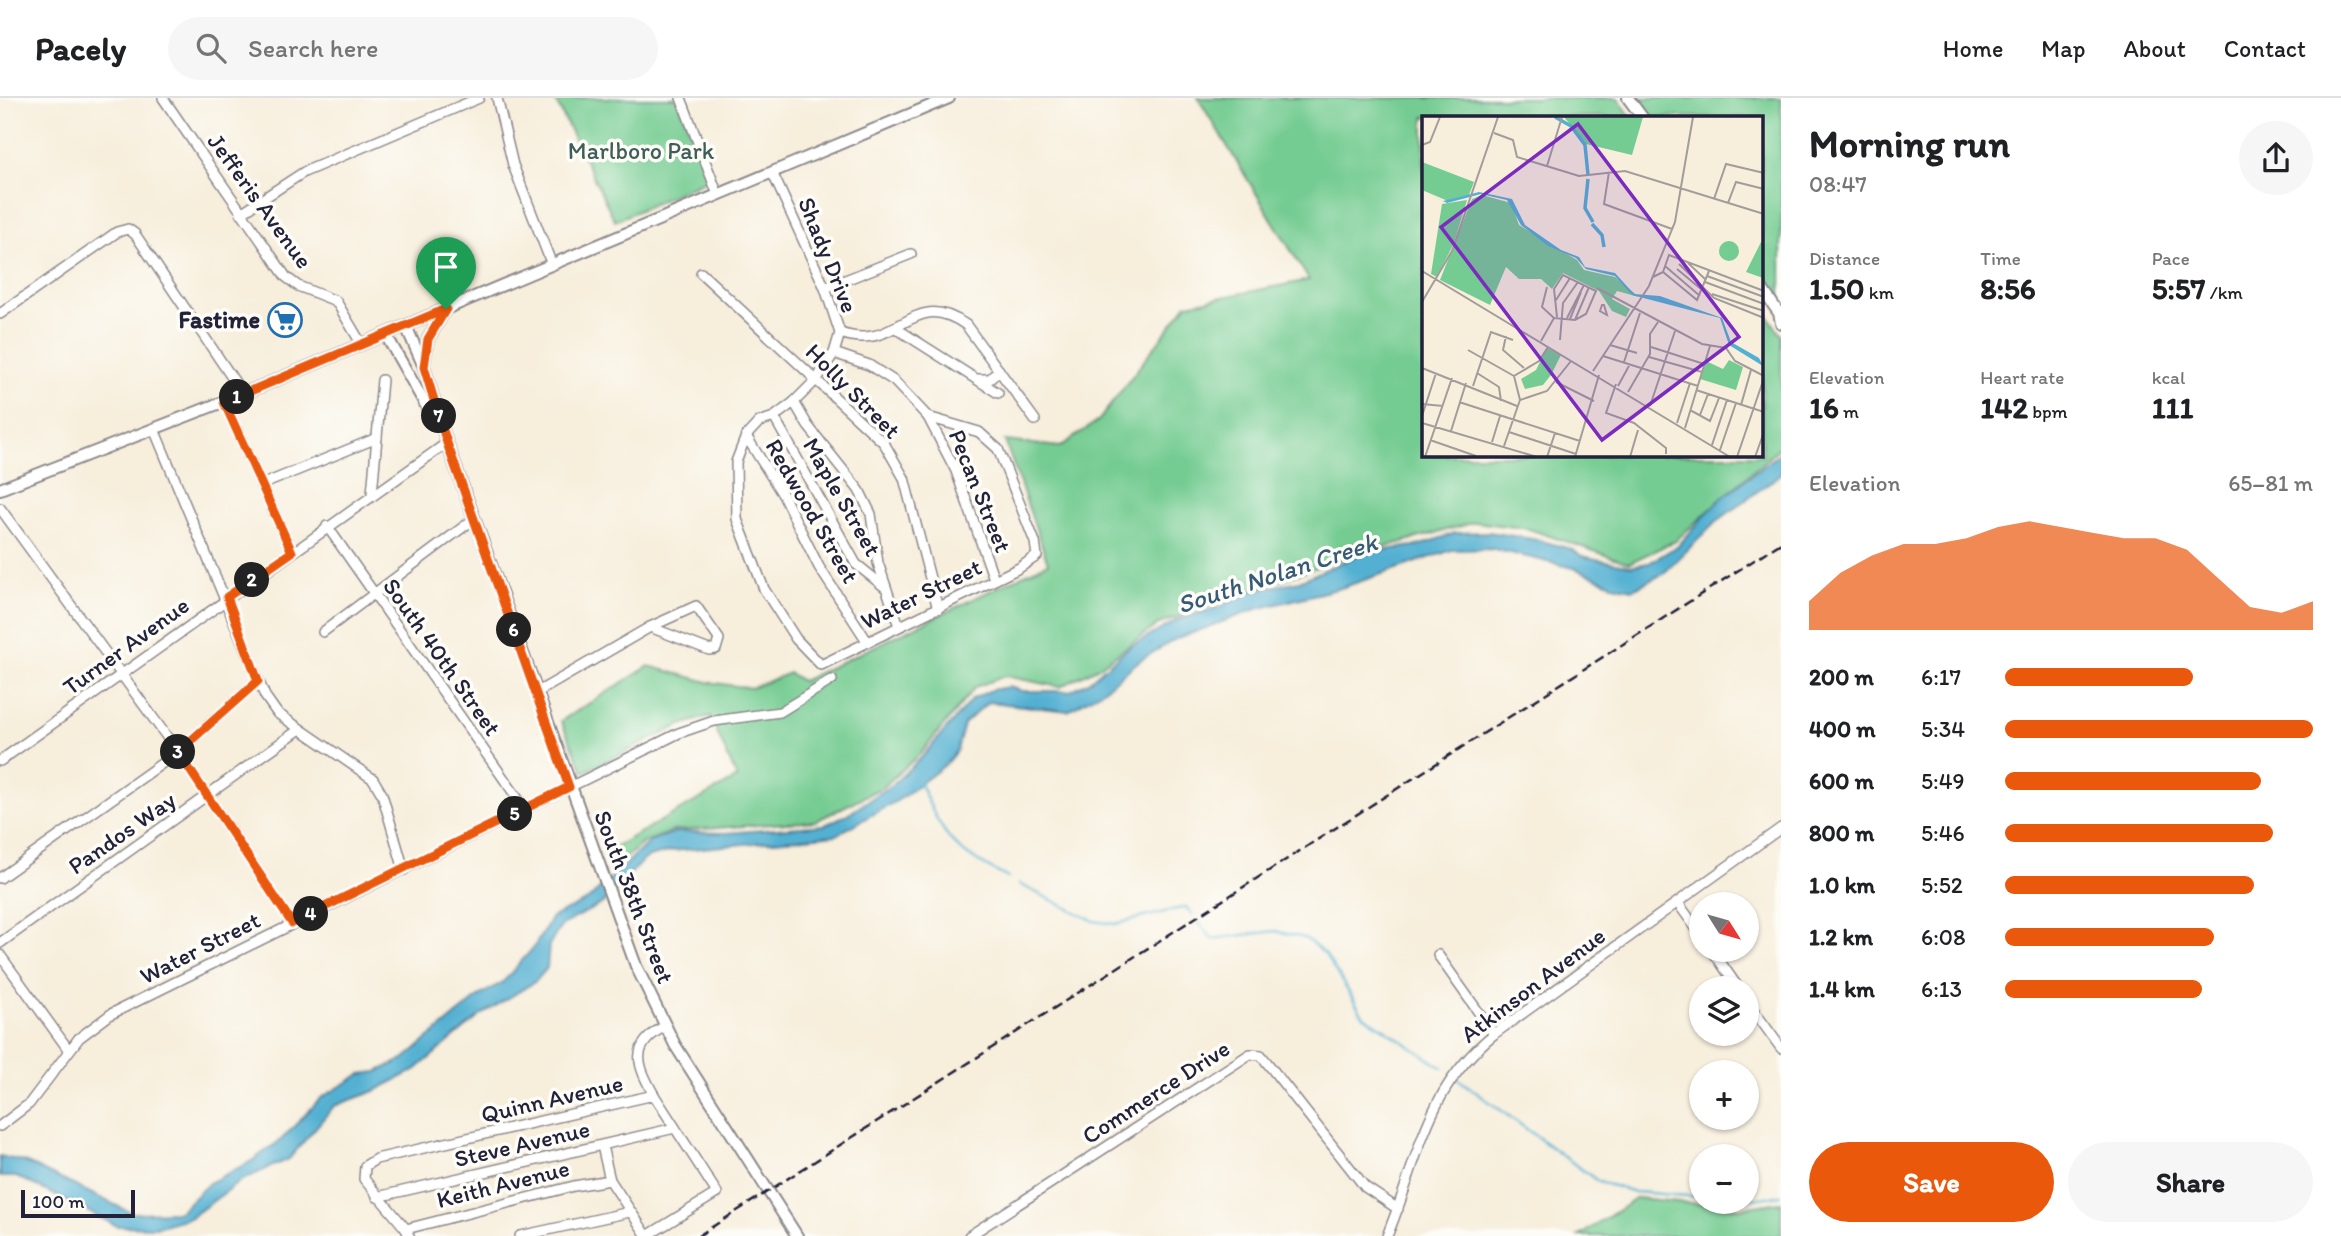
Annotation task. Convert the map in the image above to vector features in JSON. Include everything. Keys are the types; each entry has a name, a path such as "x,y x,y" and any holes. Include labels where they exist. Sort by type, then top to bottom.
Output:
{"main road":[{"path":"0,489 224,402 949,98"},
{"path":"1628,98 1641,116"},
{"path":"1764,292 1780,317"},
{"path":"424,367 428,339 446,309"},
{"name":"South 38th Street","path":"406,326 424,367 447,443 616,918 664,1026 797,1236"},
{"name":"South 38th Street","path":"386,335 447,443"}],"street":[{"name":"Jefferis Avenue","path":"163,98 286,277 298,286 337,301 362,345"},
{"path":"241,213 304,172 479,98"},
{"path":"497,98 513,165 552,265"},
{"path":"681,98 718,195"},
{"name":"Shady Drive","path":"746,436 760,422 774,417 794,402 817,379 834,353 839,333 825,288 772,172"},
{"path":"0,314 117,232 128,229 135,234 243,394"},
{"path":"825,288 911,254"},
{"name":"Holly Street","path":"701,273 884,443 904,478 938,609"},
{"path":"839,333 863,338 929,312 951,314 966,325 1035,420"},
{"path":"894,327 998,393"},
{"path":"834,353 869,365 894,381 928,417"},
{"path":"975,379 985,381 999,370"},
{"path":"372,494 382,380"},
{"path":"224,402 292,552"},
{"path":"794,402 808,426 859,490 871,514 878,563 899,626"},
{"name":"Maple Street","path":"774,417 856,564 886,588"},
{"name":"Water Street","path":"746,436 736,462 737,519 764,589 796,639 821,665 938,609 1037,556 1035,542 998,449 979,432 928,417"},
{"name":"Pecan Street","path":"928,417 956,471 994,579"},
{"path":"154,429 227,597 258,681 277,713 373,779 382,794 404,870"},
{"name":"Redwood Street","path":"746,436 783,495 820,567 867,641"},
{"path":"261,485 377,438"},
{"name":"Turner Avenue","path":"0,761 121,672 447,443"},
{"path":"0,508 178,752 292,923"},
{"path":"323,632 474,519"},
{"name":"South 40th Street","path":"327,526 525,809"},
{"path":"536,693 650,627 696,606 719,639 719,646 709,650 650,627"},
{"name":"Water Street","path":"0,1126 30,1104 68,1049 87,1030 111,1014 688,729 714,721 780,712 832,680"},
{"path":"0,878 178,752 258,681"},
{"name":"Pandos Way","path":"0,943 300,729"},
{"name":"Atkinson Avenue","path":"1387,1236 1434,1105 1464,1061 1494,1034 1781,828"},
{"path":"1678,903 1689,918"},
{"path":"0,955 68,1049"},
{"path":"1438,955 1494,1034"},
{"path":"1759,1017 1781,1048"},
{"name":"Quinn Avenue","path":"377,1197 364,1179 365,1166 376,1159 654,1095 641,1073 639,1056 650,1034 664,1026"},
{"name":"Commerce Drive","path":"969,1236 1250,1054 1261,1055 1365,1187 1398,1209"},
{"path":"601,1146 610,1180 647,1236 717,1193 654,1095"},
{"name":"Steve Avenue","path":"377,1197 675,1128"},
{"name":"Keith Avenue","path":"408,1232 574,1186 610,1180"},
{"path":"377,1197 408,1232"},
{"path":"520,1236 630,1212"}],"green space":[{"name":"Marlboro Park","path":"554,98 676,98 711,178 615,221"},
{"path":"1198,98 1618,98 1630,116 1422,116 1422,457 1764,457 1764,310 1781,335 1781,446 1675,541 1629,563 1529,529 1476,522 1340,559 1159,624 1097,668 1060,687 1005,676 975,687 922,752 883,787 816,821 673,831 644,842 615,867 609,850 737,778 710,716 681,725 584,772 561,721 649,666 708,682 751,688 789,673 802,681 1048,563 1005,441 1060,447 1099,420 1187,304 1309,280"},
{"path":"1639,98 1781,98 1781,298 1764,274 1764,116 1651,116"},
{"path":"1637,1198 1689,1203 1689,1214 1759,1214 1759,1205 1781,1202 1781,1236 1579,1236"}],"water":[{"path":"1781,452 1781,474 1716,522 1663,574 1633,589 1617,586 1574,568 1493,549 1452,550 1341,588 1257,609 1176,639 1139,661 1103,690 1068,711 988,702 964,724 957,750 945,765 900,799 836,835 672,851 649,857 641,862 605,902 562,925 549,945 547,968 536,981 481,1015 414,1071 375,1091 334,1106 289,1159 242,1180 191,1217 156,1227 117,1226 26,1181 16,1177 0,1177 0,1156 25,1162 132,1213 179,1212 209,1183 250,1162 281,1140 321,1098 361,1074 377,1072 404,1059 482,994 503,982 534,947 552,917 588,900 650,841 676,832 727,833 825,825 850,813 893,784 922,757 972,699 991,690 1009,687 1022,691 1070,691 1088,682 1128,648 1178,620 1222,606 1249,592 1299,581 1363,553 1421,545 1455,533 1489,532 1538,540 1571,549 1582,556 1630,566 1649,563 1679,545 1717,502"}],"waterway":[{"path":"919,782 936,818 952,841 973,858 1008,878"},
{"path":"1019,884 1094,921 1115,924 1186,907 1192,914"},
{"path":"1199,923 1212,939 1275,931 1305,938 1325,954 1363,1015 1443,1068"},
{"path":"1458,1079 1599,1182 1635,1192 1689,1196"},
{"path":"1759,1198 1781,1195"}],"railway":[{"path":"698,1236 1781,543"}],"place":[{"name":"Fastime","path":"285,320"}],"route":[{"path":"446,309 428,339 424,367 447,443 569,787 292,923 178,752 258,681 227,597 292,552 224,402 446,309"}],"water label":[{"name":"South Nolan Creek","path":"1277,573"}]}
